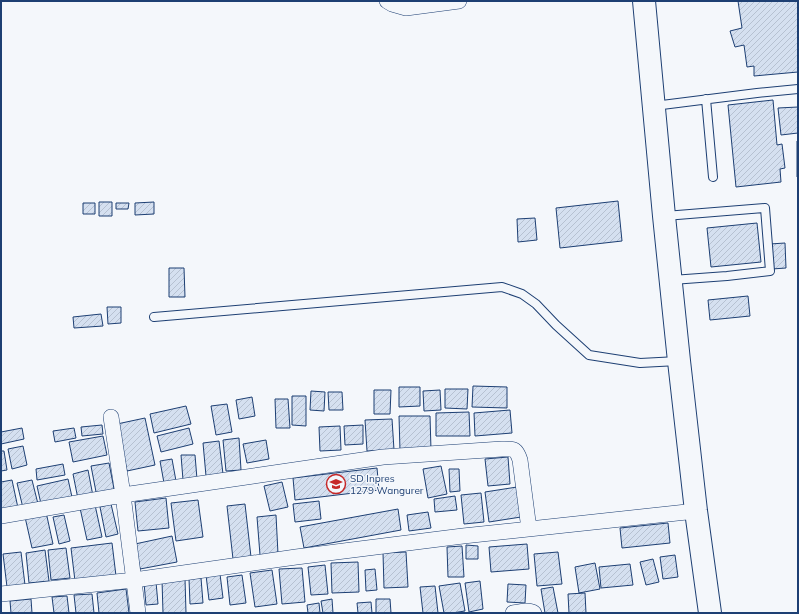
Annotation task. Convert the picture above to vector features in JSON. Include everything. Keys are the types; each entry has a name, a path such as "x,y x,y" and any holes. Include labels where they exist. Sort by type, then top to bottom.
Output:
{"highway":[{"path":"644,1 678,361 710,613"}],"street":[{"path":"387,1 406,8 459,1"},
{"path":"111,418 123,495 138,613"},
{"path":"1,516 123,495 382,457 513,449 517,452 520,460 529,529"},
{"path":"1,594 134,580 304,556 463,536 696,511"},
{"path":"513,613 532,611 534,613"}],"lane":[{"path":"654,106 757,92 798,89"},
{"path":"706,99 713,177"},
{"path":"664,216 765,208 770,271 671,280"},
{"path":"154,317 502,287 522,294 536,304 556,326 589,355 640,363 678,361"}],"building":[{"path":"738,1 798,1 798,72 754,76 754,66 747,67 744,45 735,47 730,31 742,28"},
{"path":"773,100 777,145 782,144 785,168 780,169 781,182 736,187 728,105"},
{"path":"798,107 798,133 781,135 778,108"},
{"path":"798,141 798,177 797,177"},
{"path":"618,201 622,241 560,248 556,208"},
{"path":"99,202 112,202 112,216 99,216"},
{"path":"154,202 154,214 135,215 135,203"},
{"path":"83,203 95,203 95,214 83,214"},
{"path":"116,203 129,203 128,209 116,209"},
{"path":"535,218 537,240 518,242 517,219"},
{"path":"757,223 761,262 711,267 707,228"},
{"path":"785,243 786,268 772,269 770,244"},
{"path":"169,268 184,268 185,297 169,297"},
{"path":"748,296 750,316 710,320 708,300"},
{"path":"107,307 121,307 121,323 108,324"},
{"path":"101,314 103,326 74,328 73,317"},
{"path":"473,386 507,387 507,408 472,407"},
{"path":"399,387 420,387 420,406 399,407"},
{"path":"445,389 468,389 467,409 445,408"},
{"path":"374,390 391,390 390,414 374,414"},
{"path":"440,390 441,410 424,411 423,391"},
{"path":"311,391 325,392 324,411 310,410"},
{"path":"328,392 342,392 343,410 329,410"},
{"path":"292,396 306,396 306,426 292,425"},
{"path":"252,397 255,416 239,419 236,400"},
{"path":"275,399 288,399 290,428 276,428"},
{"path":"227,404 232,432 216,435 211,406"},
{"path":"186,406 191,424 154,433 150,414"},
{"path":"510,410 512,433 475,436 474,413"},
{"path":"469,412 470,436 436,436 436,413"},
{"path":"399,416 430,416 431,450 400,451"},
{"path":"145,418 155,465 127,471 117,424"},
{"path":"392,419 394,450 367,451 365,420"},
{"path":"102,425 103,434 82,436 81,427"},
{"path":"363,425 363,444 345,445 344,426"},
{"path":"340,426 341,450 320,451 319,427"},
{"path":"22,428 24,439 1,444 1,432"},
{"path":"74,428 76,438 55,442 53,431"},
{"path":"189,428 193,444 161,452 157,436"},
{"path":"103,436 107,455 73,462 69,442"},
{"path":"239,438 241,470 226,471 223,440"},
{"path":"266,440 269,459 247,463 243,444"},
{"path":"219,441 223,474 206,476 203,443"},
{"path":"23,446 27,465 12,469 8,449"},
{"path":"1,451 4,451 7,470 1,471"},
{"path":"181,455 195,455 197,479 183,480"},
{"path":"508,457 510,484 488,486 485,459"},
{"path":"172,459 176,481 164,483 160,461"},
{"path":"109,463 115,494 97,497 91,466"},
{"path":"63,464 65,475 37,480 36,469"},
{"path":"441,466 447,494 428,498 423,469"},
{"name":"SD Inpres 1279 Wangurer","path":"377,468 379,490 295,500 293,478"},
{"path":"449,469 459,469 460,491 450,492"},
{"path":"88,470 93,496 78,499 73,474"},
{"path":"68,479 72,497 41,504 37,486"},
{"path":"12,480 18,508 1,512 1,482"},
{"path":"32,480 38,504 23,508 17,483"},
{"path":"282,482 288,507 270,511 264,486"},
{"path":"517,487 521,517 489,522 485,492"},
{"path":"481,493 484,522 464,524 461,495"},
{"path":"455,496 457,510 435,512 434,499"},
{"path":"166,498 169,528 138,531 135,502"},
{"path":"198,500 203,537 176,541 171,503"},
{"path":"319,501 321,519 295,522 293,504"},
{"path":"111,504 118,534 106,537 100,507"},
{"path":"245,504 251,557 233,559 227,506"},
{"path":"95,505 102,537 87,540 80,508"},
{"path":"398,509 401,530 304,548 300,527"},
{"path":"46,512 53,544 32,548 25,517"},
{"path":"428,512 431,528 409,531 407,515"},
{"path":"64,515 70,541 59,544 53,517"},
{"path":"276,515 278,554 260,555 257,517"},
{"path":"668,523 670,543 622,548 620,528"},
{"path":"172,536 177,562 140,569 135,544"},
{"path":"112,543 116,576 75,581 71,548"},
{"path":"527,544 529,569 491,572 489,547"},
{"path":"466,545 478,546 478,559 466,559"},
{"path":"462,546 464,577 448,577 447,547"},
{"path":"66,548 70,578 51,580 48,550"},
{"path":"45,550 49,581 29,583 26,553"},
{"path":"21,552 25,585 7,587 3,554"},
{"path":"406,552 408,587 384,588 383,553"},
{"path":"558,552 562,584 537,586 534,554"},
{"path":"675,555 678,577 663,579 660,557"},
{"path":"653,559 659,582 646,585 640,562"},
{"path":"358,562 359,592 332,593 331,563"},
{"path":"595,563 600,589 579,593 575,567"},
{"path":"630,564 633,585 601,588 599,567"},
{"path":"325,565 328,594 311,595 308,567"},
{"path":"302,568 305,602 282,604 279,569"},
{"path":"375,569 377,590 366,591 365,570"},
{"path":"272,570 277,604 255,607 250,573"},
{"path":"220,574 223,598 209,600 206,575"},
{"path":"242,575 246,603 230,605 227,577"},
{"path":"201,578 203,603 190,604 189,579"},
{"path":"185,579 186,613 163,613 162,580"},
{"path":"480,581 483,609 469,612 465,583"},
{"path":"156,582 158,604 146,605 144,583"},
{"path":"460,583 465,611 444,613 439,586"},
{"path":"508,584 526,585 525,603 507,602"},
{"path":"435,586 438,613 423,613 420,587"},
{"path":"553,587 558,613 545,613 541,589"},
{"path":"126,589 129,613 99,613 97,593"},
{"path":"585,593 586,613 569,613 568,594"},
{"path":"92,594 94,613 76,613 74,595"},
{"path":"67,596 69,613 54,613 52,597"},
{"path":"31,599 32,613 11,613 10,601"},
{"path":"332,599 333,613 323,613 321,601"},
{"path":"376,599 390,599 391,613 376,613"},
{"path":"371,602 372,613 358,613 357,603"},
{"path":"319,603 320,613 308,613 307,605"}],"place":[{"name":"SD Inpres 1279 Wangurer","path":"336,484"}]}
